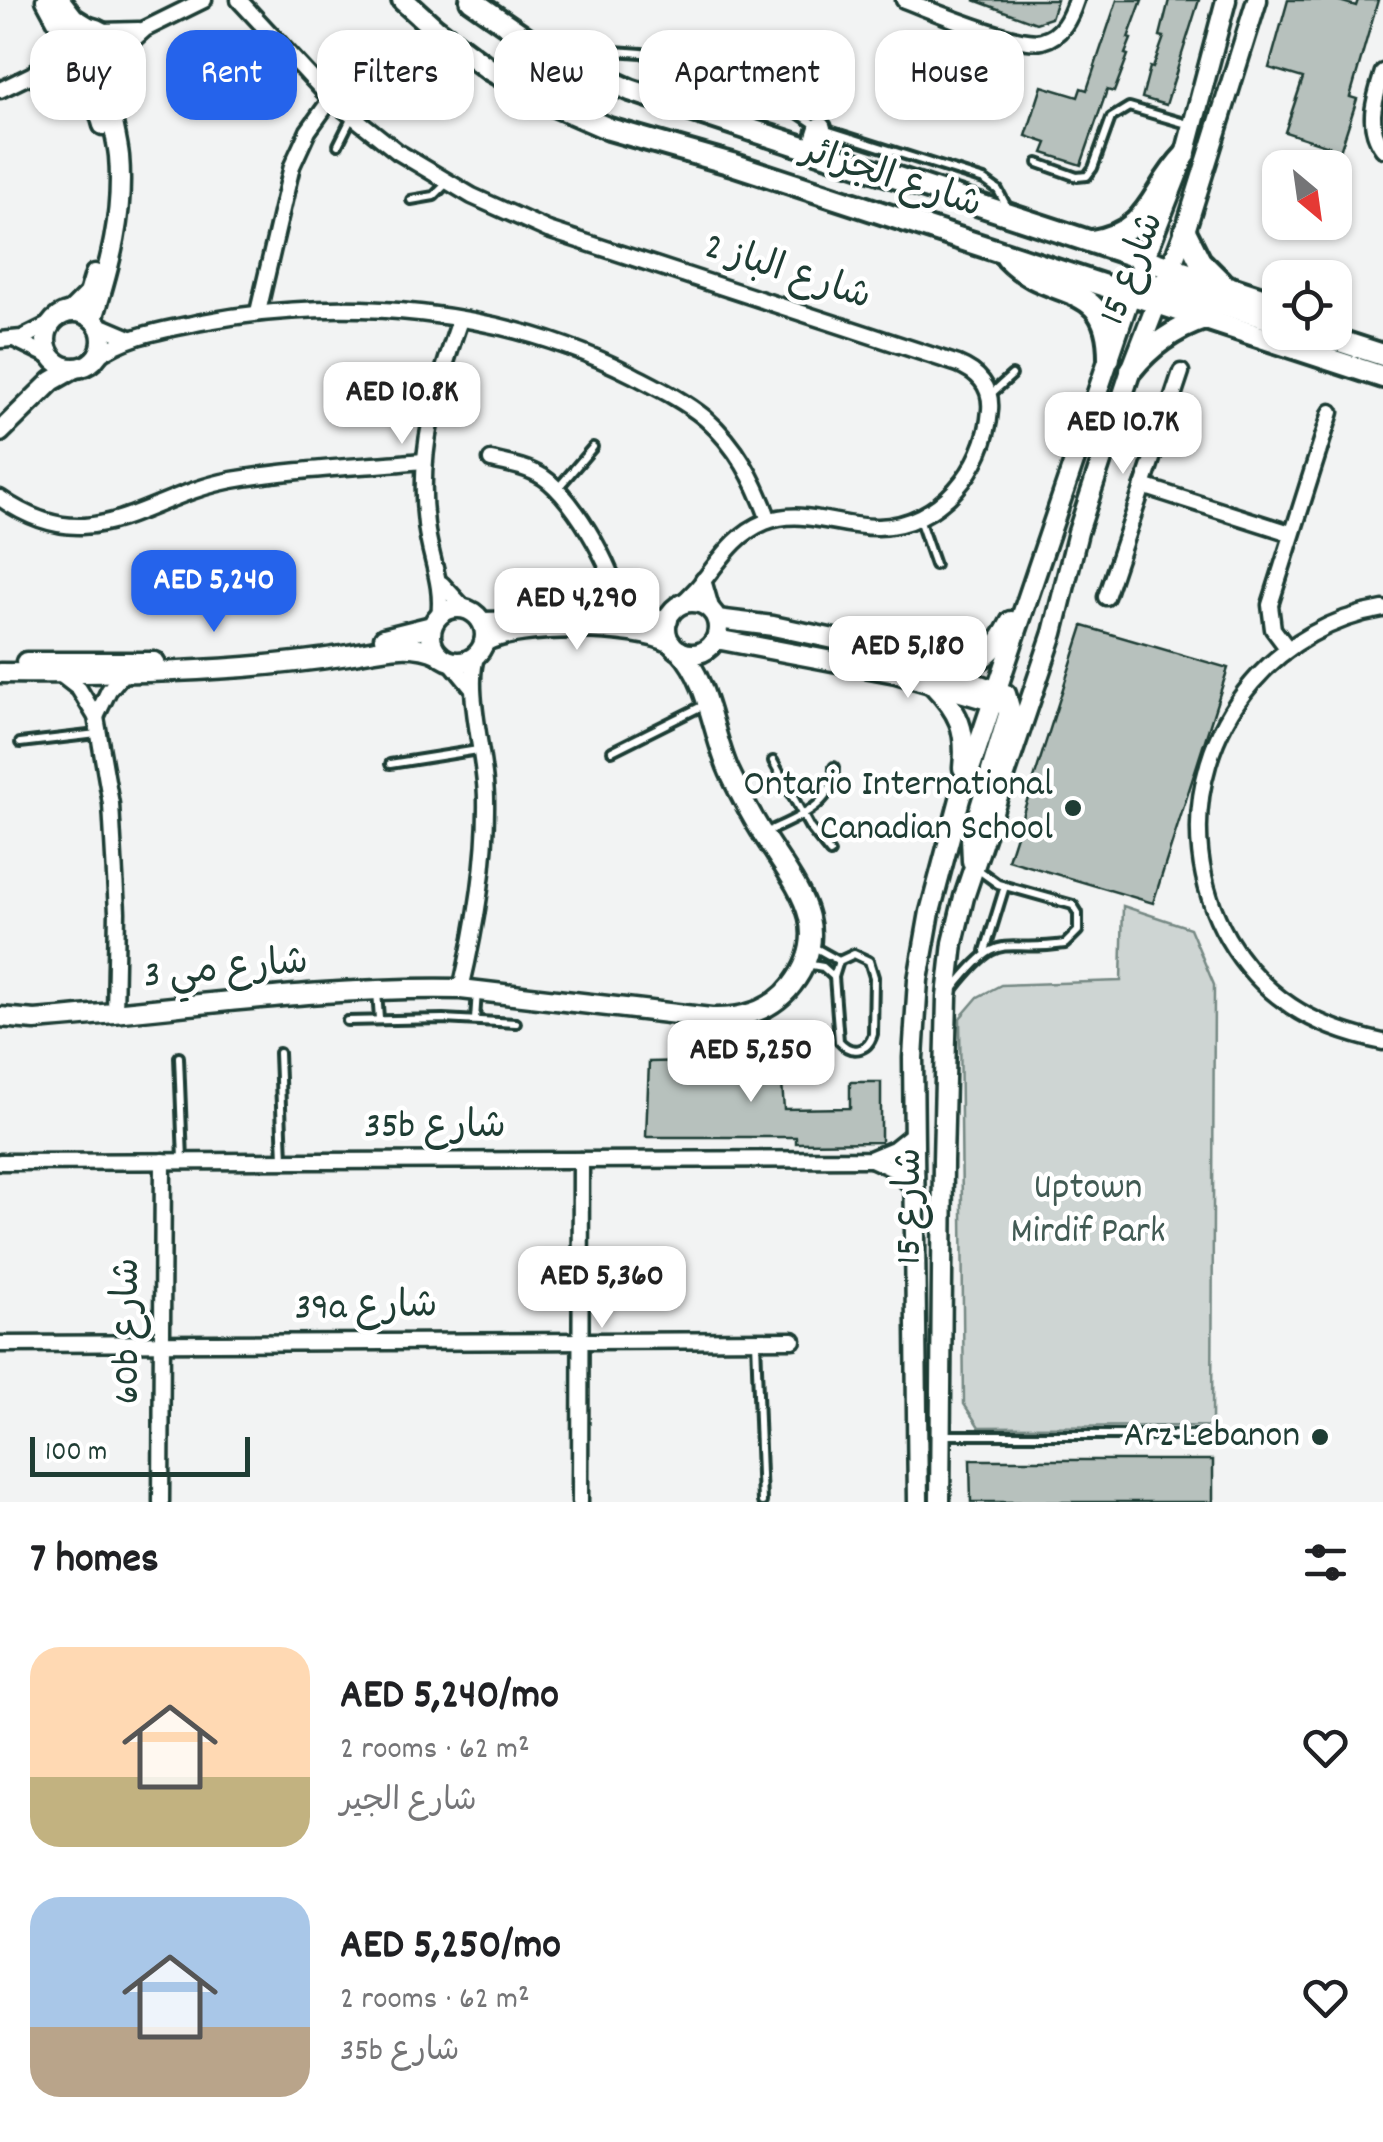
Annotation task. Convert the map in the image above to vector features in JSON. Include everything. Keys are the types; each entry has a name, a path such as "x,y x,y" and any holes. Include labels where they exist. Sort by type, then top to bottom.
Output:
{"main road":[{"name":"شارع الجزائر","path":"403,0 488,69 608,129 732,164 1132,293 1163,285 1221,282 1262,297"},
{"name":"شارع الجزائر","path":"472,0 513,30"},
{"name":"شارع الجزائر","path":"619,85 1144,260 1163,285 1204,319 1383,377"},
{"path":"813,150 820,128"},
{"path":"1091,242 1115,237 1140,220 1184,155"},
{"path":"1185,232 1200,261 1221,282"},
{"path":"1002,253 1030,278 1093,304 1106,325 1109,358"},
{"path":"1163,285 1262,316"},
{"path":"1131,370 1148,350 1170,334 1204,319"},
{"path":"1352,331 1383,343"},
{"path":"1352,345 1383,355"}],"street":[{"path":"46,0 59,30"},
{"path":"60,0 74,18 96,30"},
{"path":"72,30 145,29 204,0"},
{"name":"شارع الباز 2","path":"240,0 317,84"},
{"path":"904,0 1028,42 1055,35 1065,26 1076,0"},
{"name":"شارع 15","path":"918,1502 914,1133 918,980 930,912 960,799 1000,698 1025,606 1109,358 1184,155 1226,0"},
{"name":"شارع 15","path":"940,1502 947,997 955,932 1053,633 1075,542 1131,370 1185,232 1257,0"},
{"path":"1383,72 1372,118 1373,131 1383,149"},
{"path":"0,90 30,74"},
{"path":"25,79 30,79"},
{"path":"258,312 292,166 317,118"},
{"path":"8,340 71,312 84,301 92,286 109,197 101,120"},
{"path":"95,358 102,338 95,322 120,208 119,158 112,120"},
{"name":"شارع الباز 2","path":"356,120 398,152 496,209 548,230 966,367 981,379 989,395"},
{"path":"0,432 52,381 131,338 258,312 339,308 460,320 519,332 577,350 691,407 735,450 769,520"},
{"path":"71,312 131,338"},
{"path":"460,320 432,400 423,462 426,527 441,598 432,644 474,691"},
{"path":"52,323 46,337 54,360"},
{"path":"8,340 76,368"},
{"path":"0,416 54,360"},
{"path":"1106,597 1181,372"},
{"path":"804,964 810,944 810,920 804,896 762,834 728,768 699,679 666,632 673,613 724,550 769,520 815,517 878,527 919,518 953,493 972,468 990,414 989,395"},
{"path":"1288,649 1273,629 1270,605 1331,412"},
{"path":"490,460 533,472 557,489 613,580 622,619"},
{"path":"0,498 32,517 86,526 122,520 184,494 226,482 423,462"},
{"path":"1143,486 1290,533"},
{"path":"438,580 482,622 622,619 673,613 696,602 714,614 871,649 1000,698 1033,689"},
{"path":"699,679 712,644 714,614 703,580"},
{"path":"0,673 122,675 270,666 403,646 422,647 465,661 508,634 594,630 634,631 698,654 712,644 743,650 764,648 937,677 966,669 990,655 1025,606"},
{"path":"0,662 229,658 400,636 436,621 451,609 465,609"},
{"path":"1383,610 1342,620 1288,649 1262,671 1239,698 1214,744 1200,793 1197,828 1208,896 1240,957 1290,1005 1352,1036 1383,1042"},
{"path":"469,989 486,818 472,672 481,648 482,622"},
{"path":"764,648 764,638 772,626"},
{"path":"61,675 79,688 96,717"},
{"path":"96,717 109,690 122,675"},
{"path":"937,677 964,728 960,799"},
{"path":"975,866 970,836 1000,698"},
{"name":"شارع مي 3","path":"96,717 114,852 115,1014 377,990 469,989 726,1019 774,1003 797,979 804,964"},
{"path":"0,1018 35,1020 115,1014"},
{"path":"870,1159 894,1150 914,1133"},
{"path":"870,1159 895,1170 914,1188"},
{"name":"35b شارع","path":"0,1162 870,1159"},
{"path":"580,1502 581,1160"},
{"path":"914,1162 943,1161"},
{"name":"60b شارع","path":"161,1502 163,1162"},
{"name":"39a شارع","path":"0,1344 793,1340"}],"lane":[{"path":"619,51 642,53 774,98 820,128 984,180 998,190 1010,214"},
{"path":"1038,163 1078,177 1087,176 1111,118 1130,107 1192,125"},
{"path":"338,145 350,120"},
{"path":"411,200 434,196 447,183"},
{"path":"989,395 1012,375"},
{"path":"557,489 593,448"},
{"path":"919,518 935,565"},
{"path":"612,751 705,704"},
{"path":"20,743 98,734"},
{"path":"390,764 482,749"},
{"path":"774,761 802,814 830,852"},
{"path":"762,834 825,799 834,767"},
{"path":"975,866 991,881 1072,905 1078,913 1078,932 1065,944 1000,946 985,952"},
{"path":"947,997 985,952 1005,886"},
{"path":"810,944 839,961"},
{"path":"846,956 862,956 874,969 874,1034 859,1050 851,1050 839,1040 834,977 839,961 846,956"},
{"path":"804,964 823,967 834,977"},
{"path":"469,989 475,1020"},
{"path":"377,990 379,1020"},
{"path":"347,1021 516,1023"},
{"path":"279,1053 282,1161"},
{"path":"179,1057 182,1161"},
{"path":"756,1340 762,1502"},
{"path":"942,1435 1209,1435"}],"green space":[{"name":"Uptown Mirdif Park","path":"1123,906 1190,928 1214,985 1212,1426 979,1427 964,1404 960,1018 978,997 1001,985 1121,981"}],"building":[{"path":"974,0 1057,0 1051,18 1036,23"},
{"path":"1117,0 1142,0 1128,38 1128,55 1114,92 1107,90 1081,165 1043,153 1047,143 1026,136 1042,86 1078,97 1081,88 1087,90"},
{"path":"1169,0 1199,0 1166,105 1142,98 1164,37 1160,36"},
{"path":"1288,0 1336,0 1356,6 1358,0 1378,0 1350,97 1357,99 1341,150 1328,150 1329,146 1285,132 1303,78 1269,68"},
{"path":"1083,626 1228,668 1153,903 1008,860"},
{"path":"780,1059 784,1109 850,1108 850,1082 881,1082 881,1142 796,1143 796,1137 646,1137 649,1062"},
{"path":"970,1460 1213,1460 1213,1502 971,1502"}],"place":[{"name":"Ontario International Canadian School","path":"1073,808"},
{"name":"Arz Lebanon","path":"1320,1437"}]}
